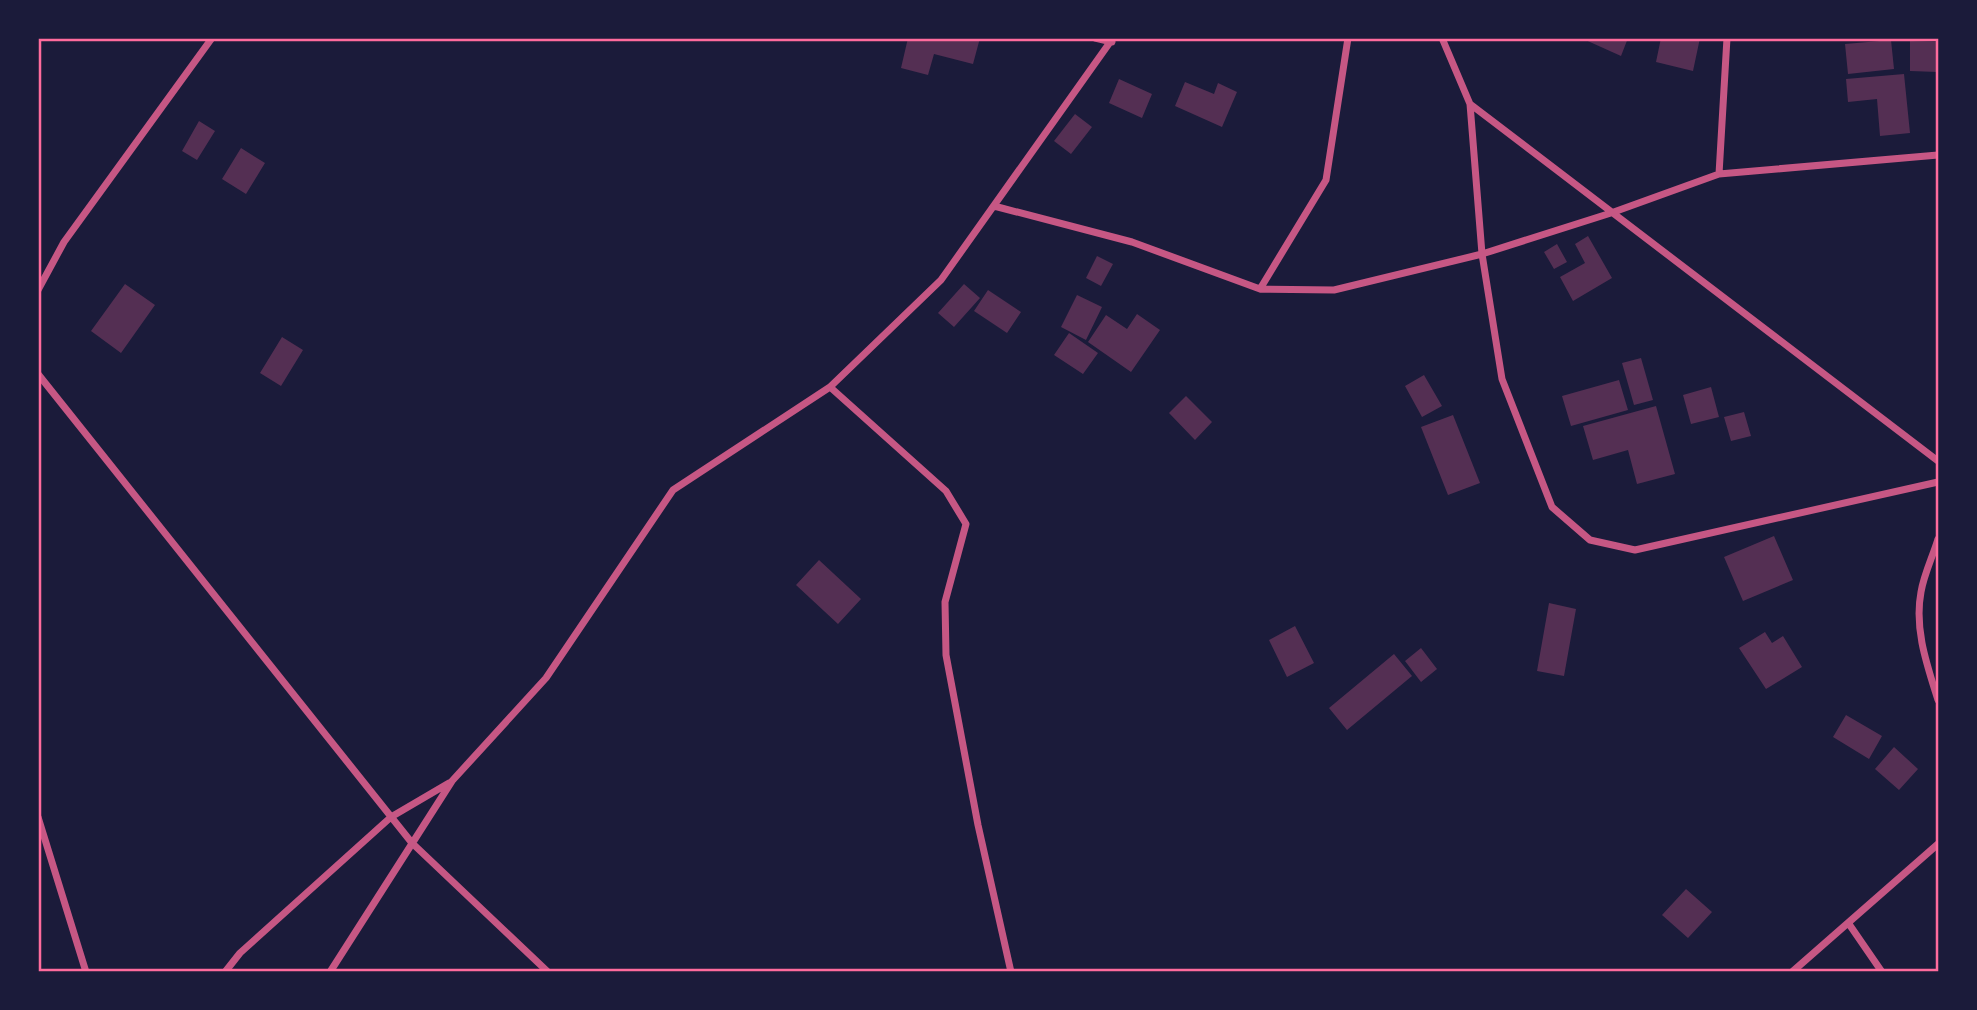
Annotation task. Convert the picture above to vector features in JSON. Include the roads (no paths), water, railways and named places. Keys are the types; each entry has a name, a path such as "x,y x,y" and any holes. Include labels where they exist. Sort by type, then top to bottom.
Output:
{"street":[{"path":"38,290 64,242 212,38"},
{"path":"330,971 453,781 546,678 673,490 830,387 941,280 1113,40 1095,38"},
{"path":"1261,289 1326,180 1348,38"},
{"path":"1442,38 1470,104 1482,254 1503,379 1552,507 1590,540 1635,550 1938,482"},
{"path":"1718,174 1727,38"},
{"path":"1470,104 1938,461"},
{"path":"994,206 1132,242 1261,289 1335,290 1482,254 1611,213 1718,174 1938,155"},
{"path":"38,374 412,843 548,971"},
{"path":"830,387 946,491 966,524 945,602 946,655 978,825 1011,971"},
{"path":"1938,539 1921,591 1919,625 1938,700"},
{"path":"225,971 240,953 391,817 453,781"},
{"path":"38,817 86,971"},
{"path":"1793,971 1938,844"},
{"path":"1849,924 1882,971"}]}
